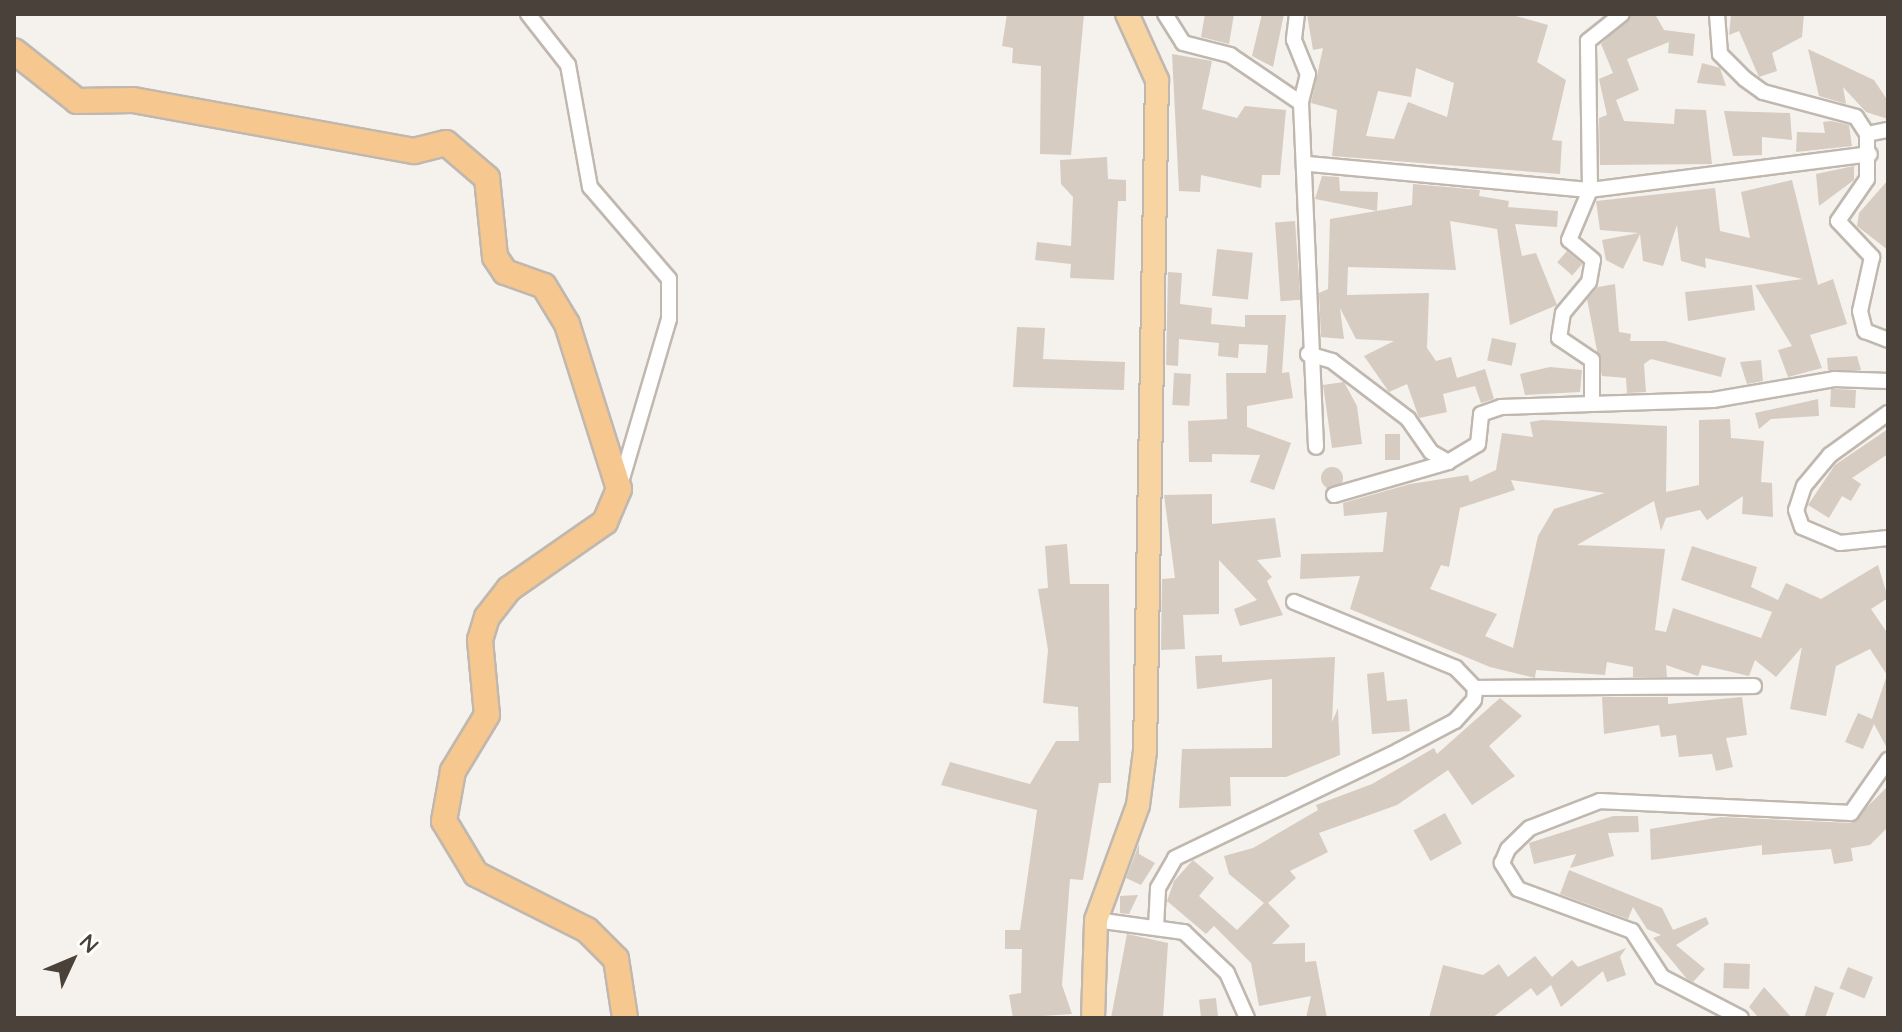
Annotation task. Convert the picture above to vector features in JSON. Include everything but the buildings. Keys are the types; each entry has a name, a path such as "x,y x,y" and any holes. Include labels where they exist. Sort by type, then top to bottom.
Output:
{"highway":[{"path":"14,51 77,101 133,100 414,151 446,143 467,155 487,178 495,257 505,272 544,286 567,324 619,489 605,522 509,589 487,617 480,640 487,715 453,771 444,821 476,874 587,930 616,959 625,1018"}],"main road":[{"path":"1093,1018 1096,920 1138,805 1145,751 1157,80 1127,14"}],"street":[{"path":"528,14 568,65 590,187 669,279 669,319 619,489"},
{"path":"1165,14 1183,43 1230,55 1301,103"},
{"path":"1297,14 1294,40 1308,74 1301,103 1309,164 1308,354 1316,447"},
{"path":"1592,404 1592,360 1559,338 1570,296 1589,282 1593,260 1569,240 1590,190 1588,41 1622,14"},
{"path":"1717,14 1720,54 1745,79 1763,92 1856,117 1867,134 1870,154 1867,179 1838,221 1872,257 1860,311 1865,331 1888,340"},
{"path":"1867,134 1888,130"},
{"path":"1309,164 1590,190 1870,154"},
{"path":"1308,354 1332,361 1408,419 1448,462"},
{"path":"1334,495 1448,462 1478,444 1481,414 1592,404 1713,400 1834,379 1888,381"},
{"path":"1888,413 1830,455 1796,510 1802,527 1840,543 1888,538"},
{"path":"1294,602 1456,668 1475,688 1754,686"},
{"path":"1156,927 1158,888 1175,858 1455,721 1475,688"},
{"path":"1741,1018 1662,977 1632,931 1518,889 1502,863 1508,849 1530,828 1600,801 1851,813 1888,760"},
{"path":"1096,920 1184,932 1227,973 1247,1018"}]}
